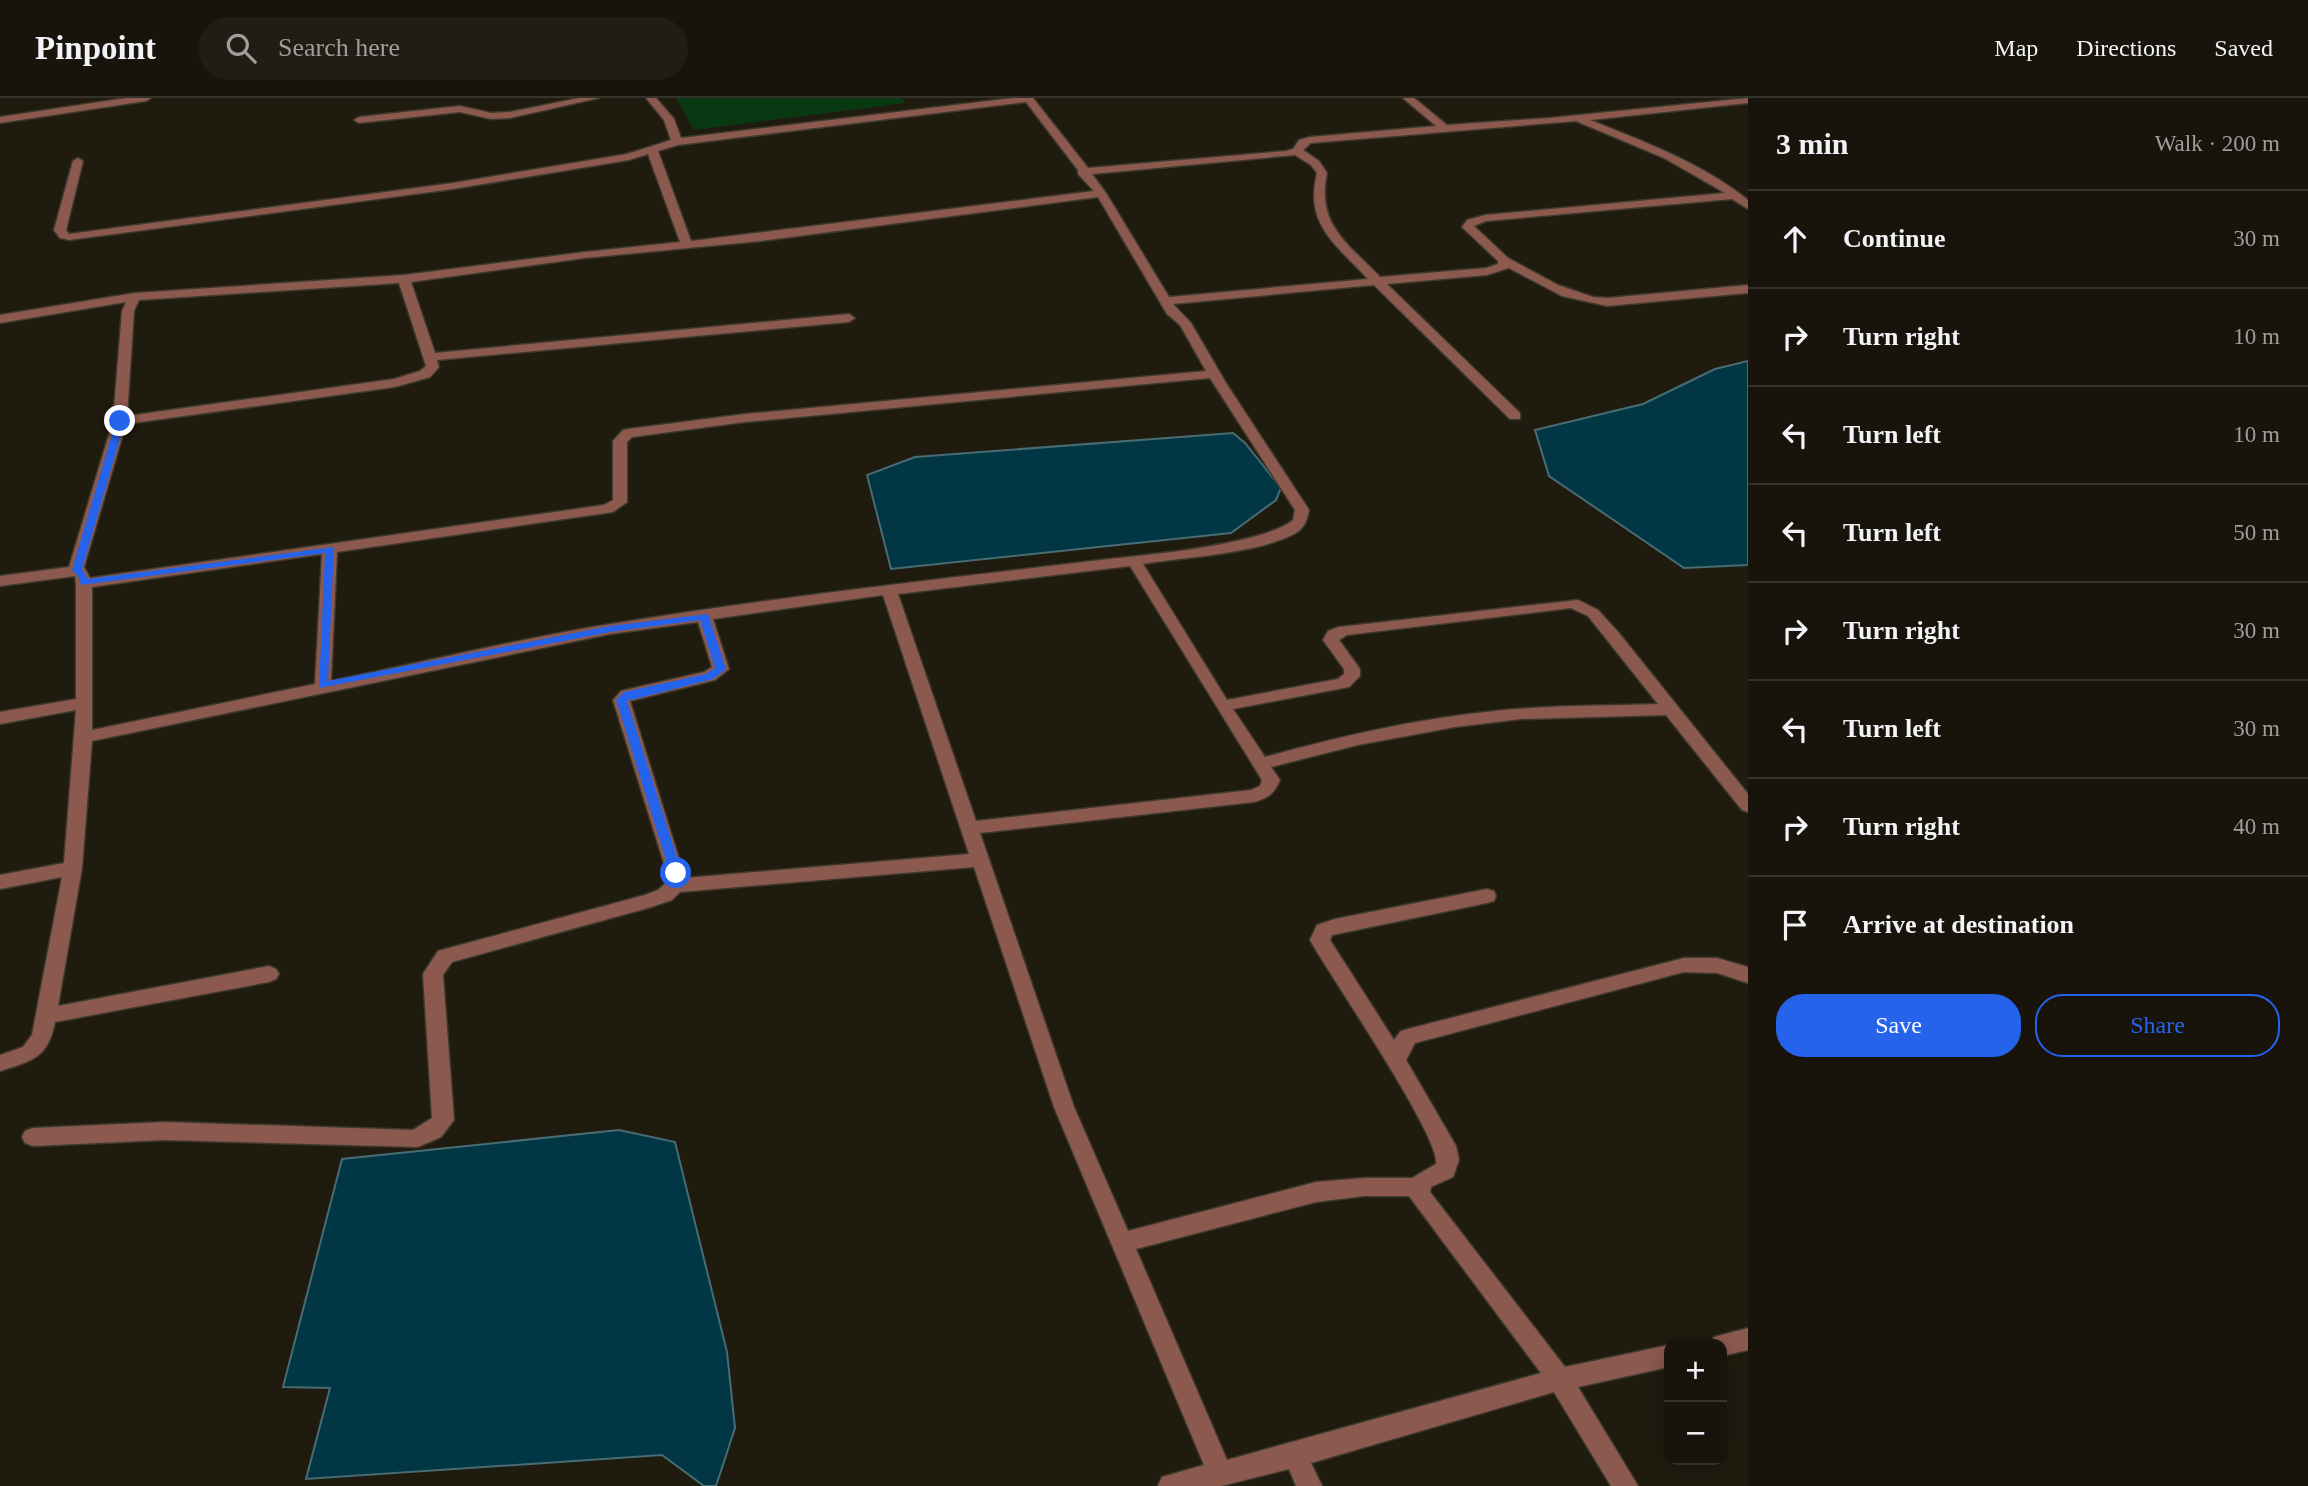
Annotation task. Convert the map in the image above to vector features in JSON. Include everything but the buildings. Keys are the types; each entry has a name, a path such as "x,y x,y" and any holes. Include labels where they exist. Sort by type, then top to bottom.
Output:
{"street":[{"path":"0,120 146,98"},
{"path":"359,120 449,109 470,110 491,116 510,115 594,98"},
{"path":"651,98 669,119 677,142"},
{"path":"78,161 61,230 64,236 69,237 453,186 629,157 677,142 1029,98 1082,172 1101,193 1173,314 1185,323 1214,374 1302,510 1300,522 1277,537 1135,561 889,590 610,629 84,737"},
{"path":"1408,98 1445,128"},
{"path":"1297,151 1299,145 1310,140 1576,118 1748,100"},
{"path":"1576,118 1682,162 1736,195 1748,206"},
{"path":"652,150 687,245"},
{"path":"1082,172 1207,163 1297,151 1315,163 1322,173 1319,186 1320,215 1326,224 1376,280 1515,416"},
{"path":"0,319 135,297 404,279 584,255 761,238 1101,193"},
{"path":"1736,195 1486,218 1471,222 1468,227 1504,260 1552,288 1588,301 1607,302 1748,289"},
{"path":"1166,301 1488,271 1504,266 1504,260"},
{"path":"120,421 395,383 430,371 433,368 404,279"},
{"path":"0,1063 21,1057 35,1047 42,1037 73,868 84,737 80,576 120,421 128,310 135,297"},
{"path":"429,357 849,318"},
{"path":"0,582 330,549 608,509 620,502 620,441 628,433 745,418 1214,374"},
{"path":"323,686 330,549"},
{"path":"971,828 1254,796 1267,790 1271,780 1262,764 1223,706 1135,561"},
{"path":"889,590 1064,1107 1220,1473"},
{"path":"1223,706 1343,683 1352,676 1352,669 1331,640 1335,634 1345,630 1573,603 1584,606 1593,613 1748,806"},
{"path":"676,886 676,873 621,700 627,695 709,676 721,669 704,616"},
{"path":"0,719 84,704"},
{"path":"1262,764 1335,744 1429,726 1519,714 1671,709"},
{"path":"33,1137 165,1131 412,1139 426,1136 437,1129 443,1120 433,974 445,956 648,901 665,895 676,886 982,860"},
{"path":"0,882 73,868"},
{"path":"1487,896 1324,930 1321,940 1396,1060 1445,1146 1448,1160 1445,1170 1421,1181 1418,1186 1419,1194 1560,1379 1625,1486"},
{"path":"1396,1060 1399,1049 1408,1037 1684,965 1710,962 1730,966 1748,975"},
{"path":"45,1016 269,974"},
{"path":"1122,1243 1316,1192 1364,1187 1418,1186"},
{"path":"1727,1344 1748,1339"},
{"path":"1171,1486 1295,1455 1560,1379 1664,1357"},
{"path":"1295,1455 1309,1486"}],"green space":[{"path":"676,98 901,98 906,103 694,130"}],"water":[{"path":"1748,361 1748,565 1684,568 1549,476 1535,430 1643,404 1715,369"},
{"path":"1233,433 1245,443 1281,488 1276,500 1231,533 891,569 867,475 915,457"},
{"path":"619,1130 675,1142 727,1352 735,1428 716,1486 704,1486 662,1455 306,1479 330,1388 283,1387 342,1159"}],"route":[{"path":"120,421 76,570 83,575 84,583 330,549 323,686 610,629 704,616 721,669 709,676 627,695 621,700 676,873"}]}
